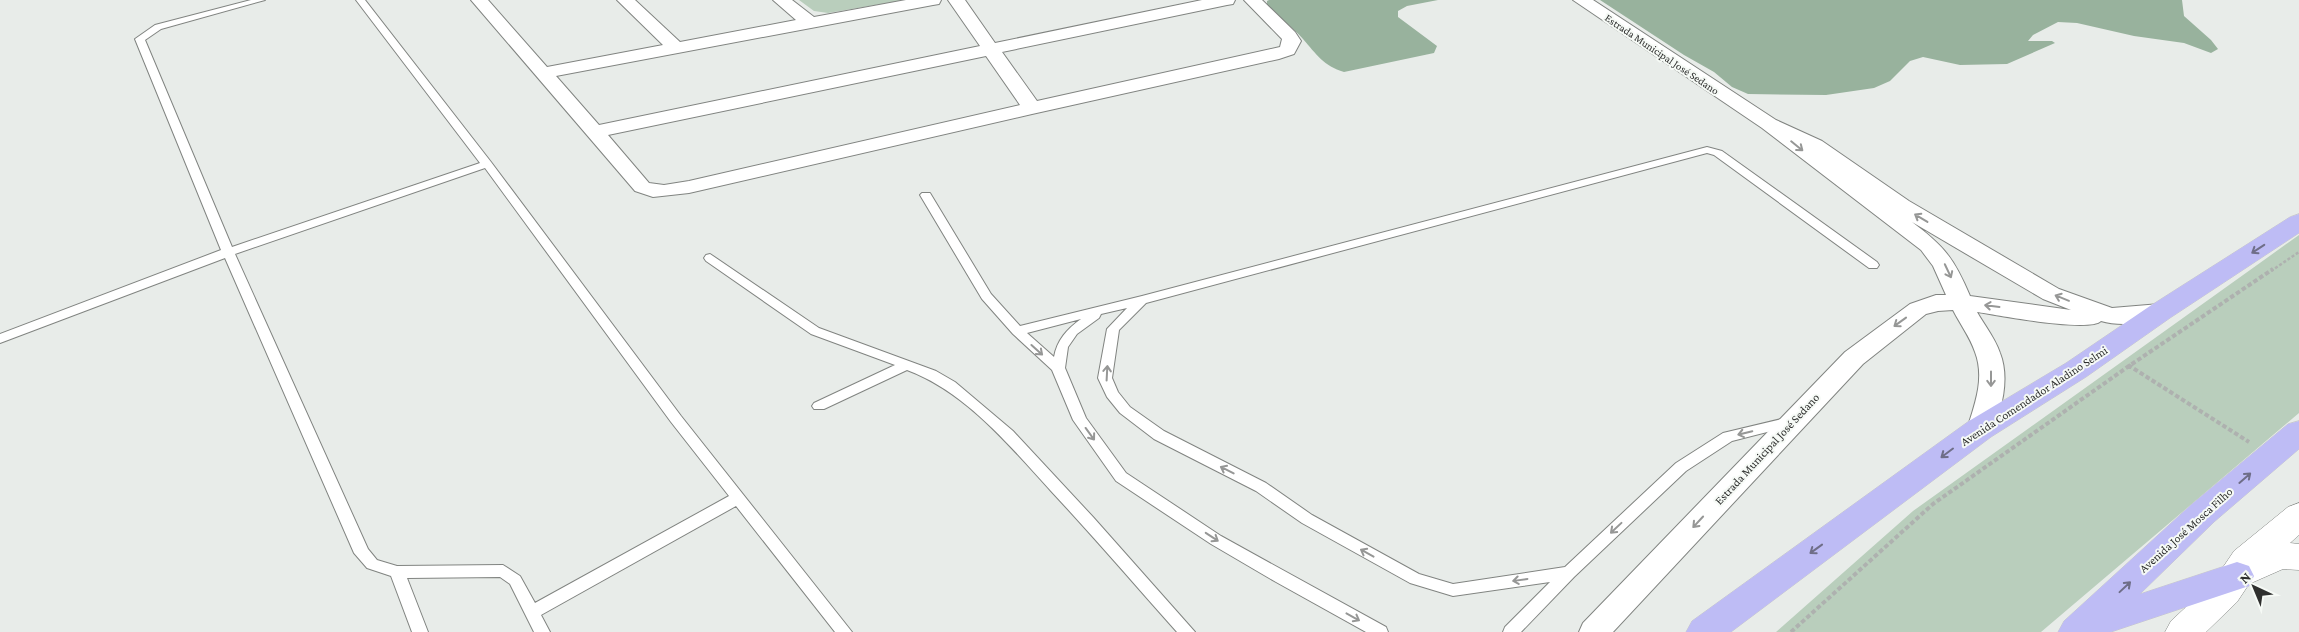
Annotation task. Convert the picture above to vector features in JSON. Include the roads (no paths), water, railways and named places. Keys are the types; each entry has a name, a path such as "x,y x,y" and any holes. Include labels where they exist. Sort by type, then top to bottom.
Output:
{"main road":[{"name":"Avenida Comendador Aladino Selmi","path":"1704,632 1980,429 2076,370 2160,312 2299,222"},
{"name":"Avenida José Mosca Filho","path":"2079,629 2203,513 2299,432"},
{"path":"2079,629 2238,576"}],"street":[{"path":"479,0 642,187 653,192 664,192 1279,54 1288,50 1292,41 1289,36 1252,0"},
{"path":"625,0 676,48"},
{"path":"781,0 809,22"},
{"path":"544,73 933,0"},
{"path":"956,0 1032,108"},
{"path":"594,132 988,48 1226,0"},
{"name":"Estrada Municipal José Sedano","path":"1581,0 1769,124 1929,245 1945,264 1961,302 1989,355 1992,379 1989,404 1980,429"},
{"name":"Estrada Municipal José Sedano","path":"1769,124 1815,145 1901,206 2023,279 2051,294 2110,316"},
{"name":"Estrada Municipal José Sedano","path":"1594,632 1854,358 1918,309 1936,303 1961,302 2072,318 2160,312"},
{"path":"2183,632 2226,592 2246,561 2299,516"},
{"path":"2238,576 2280,555 2299,557"}],"lane":[{"path":"260,0 158,27 140,39 228,252 362,553 372,564 397,572 503,571 515,580 542,632"},
{"path":"360,0 487,164 676,419 844,632"},
{"path":"1017,331 1142,300 1707,150 1718,153 1874,266"},
{"path":"0,339 228,252 487,164"},
{"path":"926,195 986,296 1017,331 1058,368 1080,420 1121,476 1216,540 1280,578 1380,632"},
{"path":"710,258 814,331 931,374 950,384 1008,435 1187,632"},
{"path":"1142,300 1113,329 1105,378 1112,394 1125,410 1158,435 1261,487 1307,519 1415,579 1453,590 1569,573"},
{"path":"1058,368 1062,346 1073,331 1106,309"},
{"path":"819,406 907,365"},
{"path":"1511,632 1569,573 1681,467 1728,437 1792,422"},
{"path":"532,612 738,498"},
{"path":"397,572 420,632"}]}
